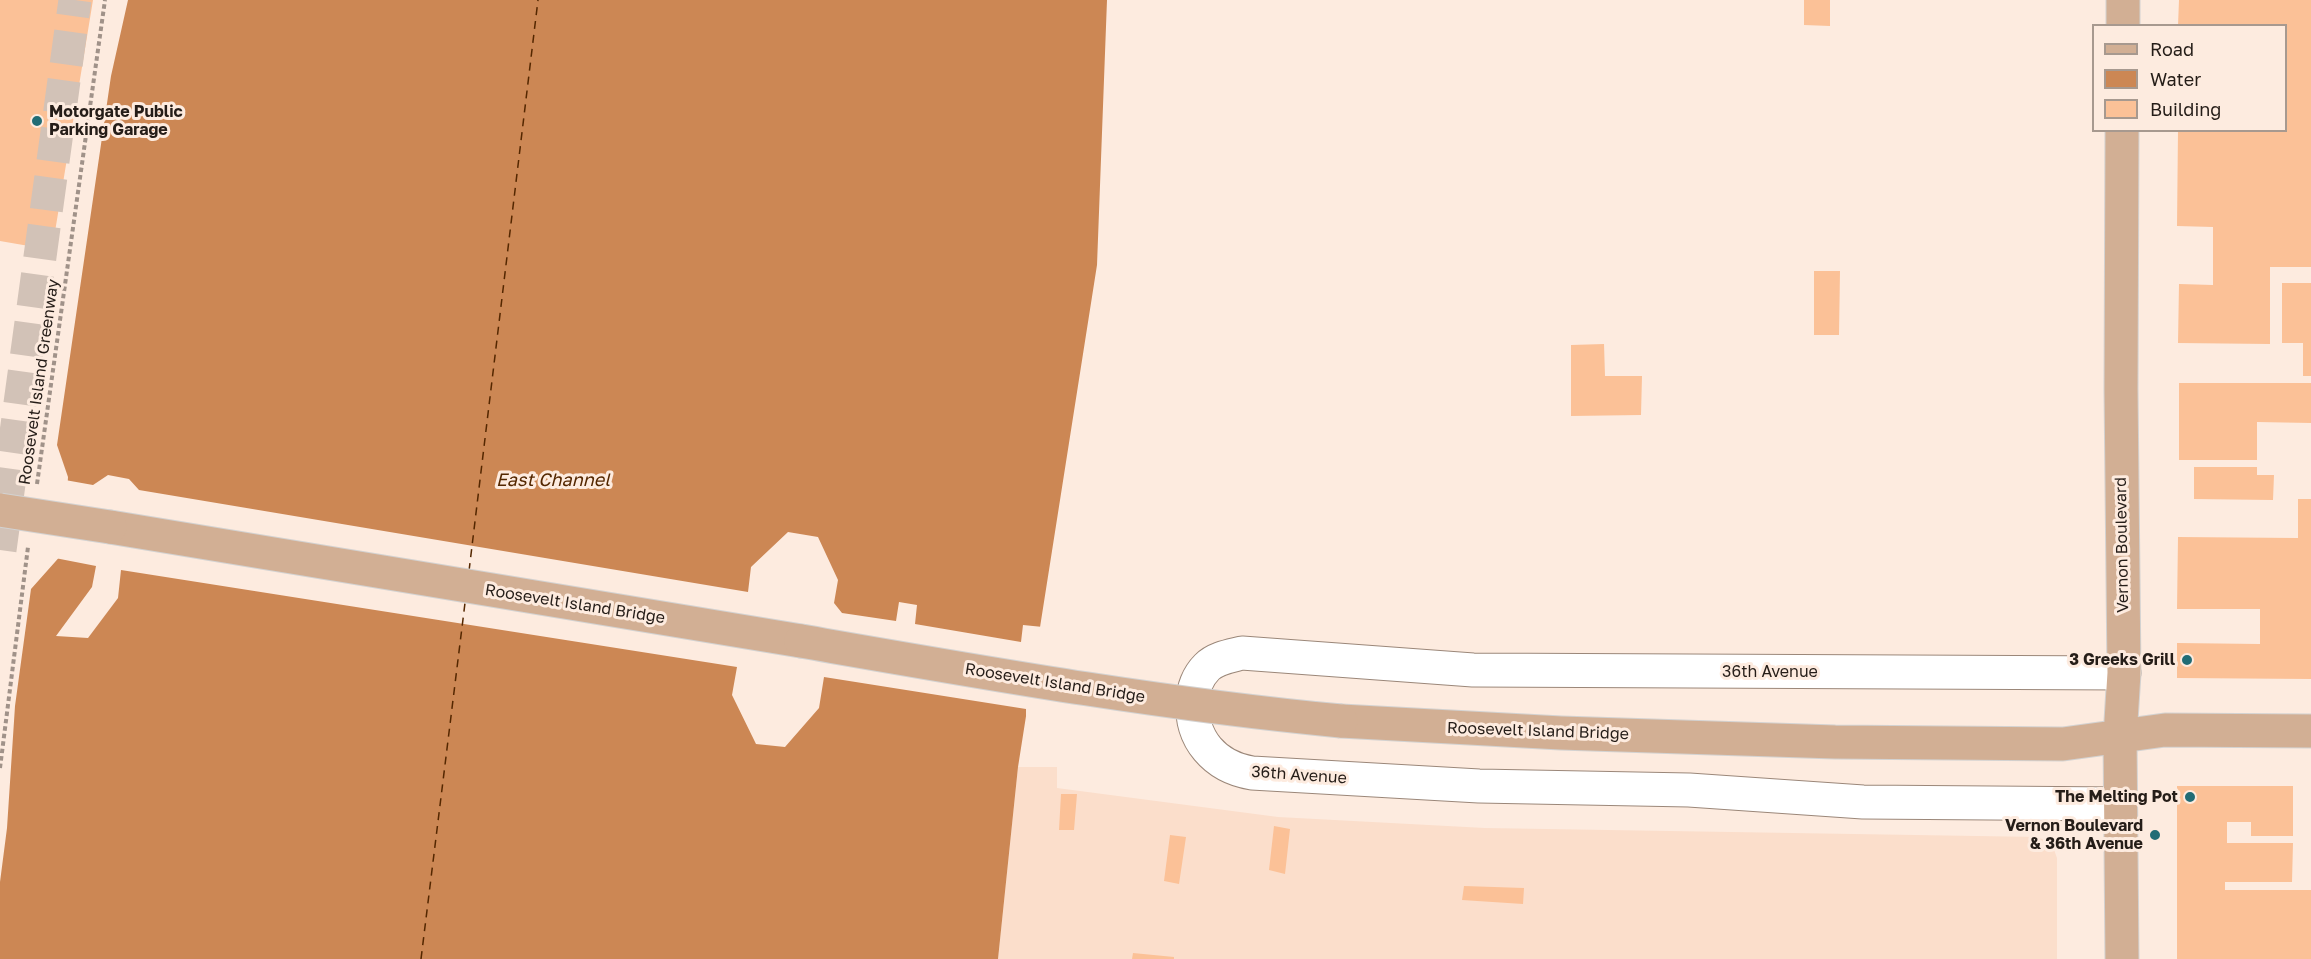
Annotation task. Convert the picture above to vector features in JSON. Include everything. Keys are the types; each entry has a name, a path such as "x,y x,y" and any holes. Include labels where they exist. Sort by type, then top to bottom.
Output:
{"main road":[{"path":"2123,0 2123,24"},
{"name":"Vernon Boulevard","path":"2122,132 2121,411 2124,673 2120,737 2122,959"},
{"name":"Roosevelt Island Bridge","path":"0,510 1068,686 1238,711 1341,721 1550,733 1835,742 2063,744 2120,737"},
{"path":"2120,737 2165,730 2311,731"}],"street":[{"name":"36th Avenue","path":"2120,804 1863,802 1689,790 1479,786 1252,773 1239,771 1218,760 1203,746 1192,717 1193,696 1201,675 1208,666 1218,660 1242,653 1473,670 2124,673"}],"path":[{"name":"Roosevelt Island Greenway","path":"36,491 105,0"},
{"path":"0,768 30,538"}],"shaded area":[{"path":"1018,767 1057,767 1057,788 1278,817 1485,828 2038,837 2052,844 2057,858 2057,959 998,959"}],"water":[{"name":"East Channel","path":"128,0 1107,0 1097,265 1018,767 998,959 0,959 0,882 7,828 15,706 31,589 63,553 68,477 57,445 111,76"}],"pier":[{"path":"108,475 129,479 139,490 748,592 751,567 788,532 818,537 838,580 834,603 842,613 896,621 899,602 917,605 915,624 1021,642 1023,625 1043,627 1026,733 1026,709 824,677 819,708 785,747 756,744 732,695 737,667 121,570 118,598 88,638 56,636 92,587 96,566 55,558 60,552 65,480 93,485"}],"building":[{"name":"Motorgate Public Parking Garage","path":"0,0 93,0 52,250 0,241"},
{"path":"1804,0 1830,0 1830,26 1804,25"},
{"path":"2179,0 2311,0 2311,267 2270,267 2270,344 2178,343 2179,284 2213,285 2213,227 2177,226 2178,132 2287,132 2287,24 2178,24"},
{"path":"1814,271 1840,271 1839,335 1814,335"},
{"path":"2282,283 2311,283 2311,376 2303,376 2303,343 2282,343"},
{"path":"1604,344 1605,376 1642,376 1641,415 1571,416 1571,345"},
{"path":"2179,383 2311,383 2311,423 2257,422 2257,460 2179,460"},
{"path":"2194,467 2257,467 2257,475 2274,475 2273,500 2194,499"},
{"path":"2298,499 2311,499 2311,679 2177,678 2177,643 2260,644 2260,609 2177,609 2178,537 2298,538"},
{"path":"2177,786 2293,786 2293,836 2251,836 2251,822 2227,822 2227,843 2293,843 2292,882 2225,882 2225,890 2311,890 2311,959 2177,959"},
{"path":"1061,794 1077,794 1074,830 1059,830"},
{"path":"1274,826 1290,829 1285,874 1269,870"},
{"path":"1170,835 1186,837 1179,884 1164,881"},
{"path":"1464,886 1524,888 1523,904 1462,900"},
{"path":"1133,953 1174,957 1174,959 1132,959"}],"ferry route":[{"path":"469,571 538,0"},
{"path":"421,959 465,603"}],"tunnel":[{"path":"0,550 75,0"}],"place":[{"name":"Motorgate Public Parking Garage","path":"37,121"},
{"name":"3 Greeks Grill","path":"2187,660"},
{"name":"The Melting Pot","path":"2190,797"},
{"name":"Vernon Boulevard & 36th Avenue","path":"2155,835"}]}
